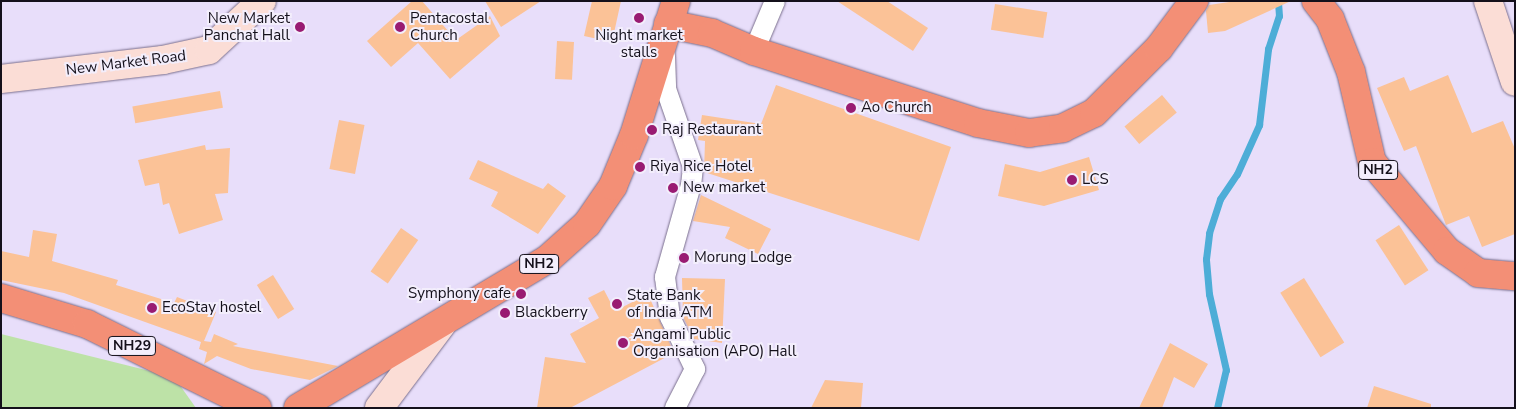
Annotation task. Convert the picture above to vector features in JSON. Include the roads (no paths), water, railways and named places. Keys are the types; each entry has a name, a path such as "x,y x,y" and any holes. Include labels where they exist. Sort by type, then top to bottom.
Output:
{"highway":[{"path":"672,13 754,52 978,123 1029,133 1063,128 1094,113 1159,48 1194,1"},
{"name":"NH2","path":"1316,1 1330,19 1352,72 1372,162 1448,252 1478,273 1515,276"},
{"name":"NH2","path":"307,405 548,258 587,224 613,186 634,135 672,13"},
{"name":"NH29","path":"1,298 87,324 258,408"}],"street":[{"name":"New Market Road","path":"1,79 163,60 209,50 262,1"},
{"path":"754,52 776,1"},
{"path":"1488,1 1515,82"},
{"path":"672,13 664,69 666,89 692,168 692,185 665,277 670,316 695,369 675,408"},
{"path":"379,408 442,324"}],"waterway":[{"path":"1217,408 1226,370 1209,294 1206,259 1209,233 1220,199 1237,174 1259,125 1268,49 1279,16 1278,1"}],"place":[{"name":"Night market stalls","path":"639,18"},
{"name":"New Market Panchat Hall","path":"300,27"},
{"name":"Pentacostal Church","path":"400,27"},
{"name":"Ao Church","path":"851,108"},
{"name":"Raj Restaurant","path":"652,130"},
{"name":"Riya Rice Hotel","path":"640,167"},
{"name":"LCS","path":"1072,180"},
{"name":"New market","path":"673,188"},
{"name":"Morung Lodge","path":"684,258"},
{"name":"Symphony cafe","path":"521,294"},
{"name":"State Bank of India ATM","path":"617,304"},
{"name":"EcoStay hostel","path":"152,308"},
{"name":"Blackberry","path":"505,313"},
{"name":"Angami Public Organisation (APO) Hall","path":"623,343"}]}
